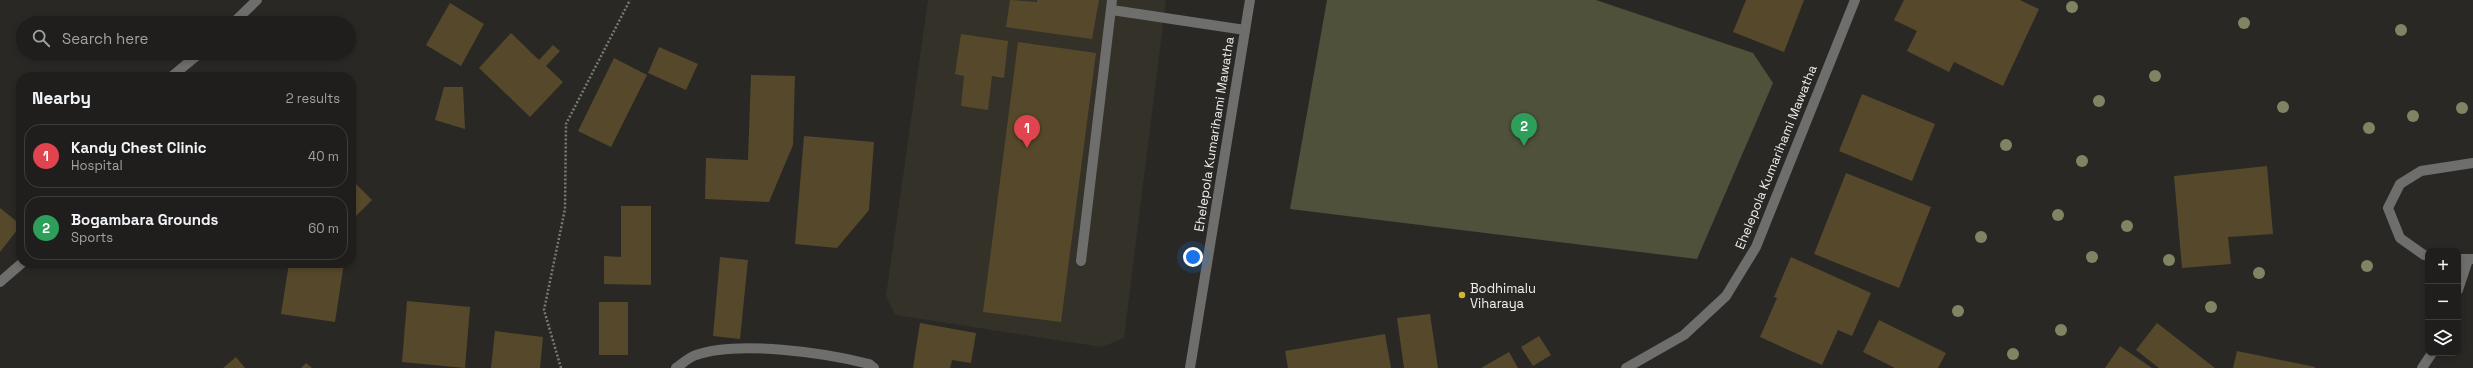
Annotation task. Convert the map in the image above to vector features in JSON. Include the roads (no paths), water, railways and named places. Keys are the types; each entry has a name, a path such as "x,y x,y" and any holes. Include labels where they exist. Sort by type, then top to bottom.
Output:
{"street":[{"path":"241,16 258,0"},
{"name":"Ehelepola Kumarihami Mawatha","path":"1190,368 1250,0"},
{"name":"Ehelepola Kumarihami Mawatha","path":"1626,368 1684,335 1726,296 1756,247 1855,0"},
{"path":"1081,261 1112,5 1245,30"},
{"path":"177,72 192,60"},
{"path":"2425,255 2400,238 2390,214 2388,208 2400,184 2422,171 2473,163"},
{"path":"2460,284 2466,259"},
{"path":"0,282 16,268"},
{"path":"676,368 696,355 735,347 833,355 869,364 874,368"},
{"path":"2422,368 2430,356"}],"place":[{"name":"Bogambara Grounds","path":"1524,146"},
{"name":"Kandy Chest Clinic","path":"1027,148"},
{"name":"Bodhimalu Viharaya","path":"1462,295"}]}
